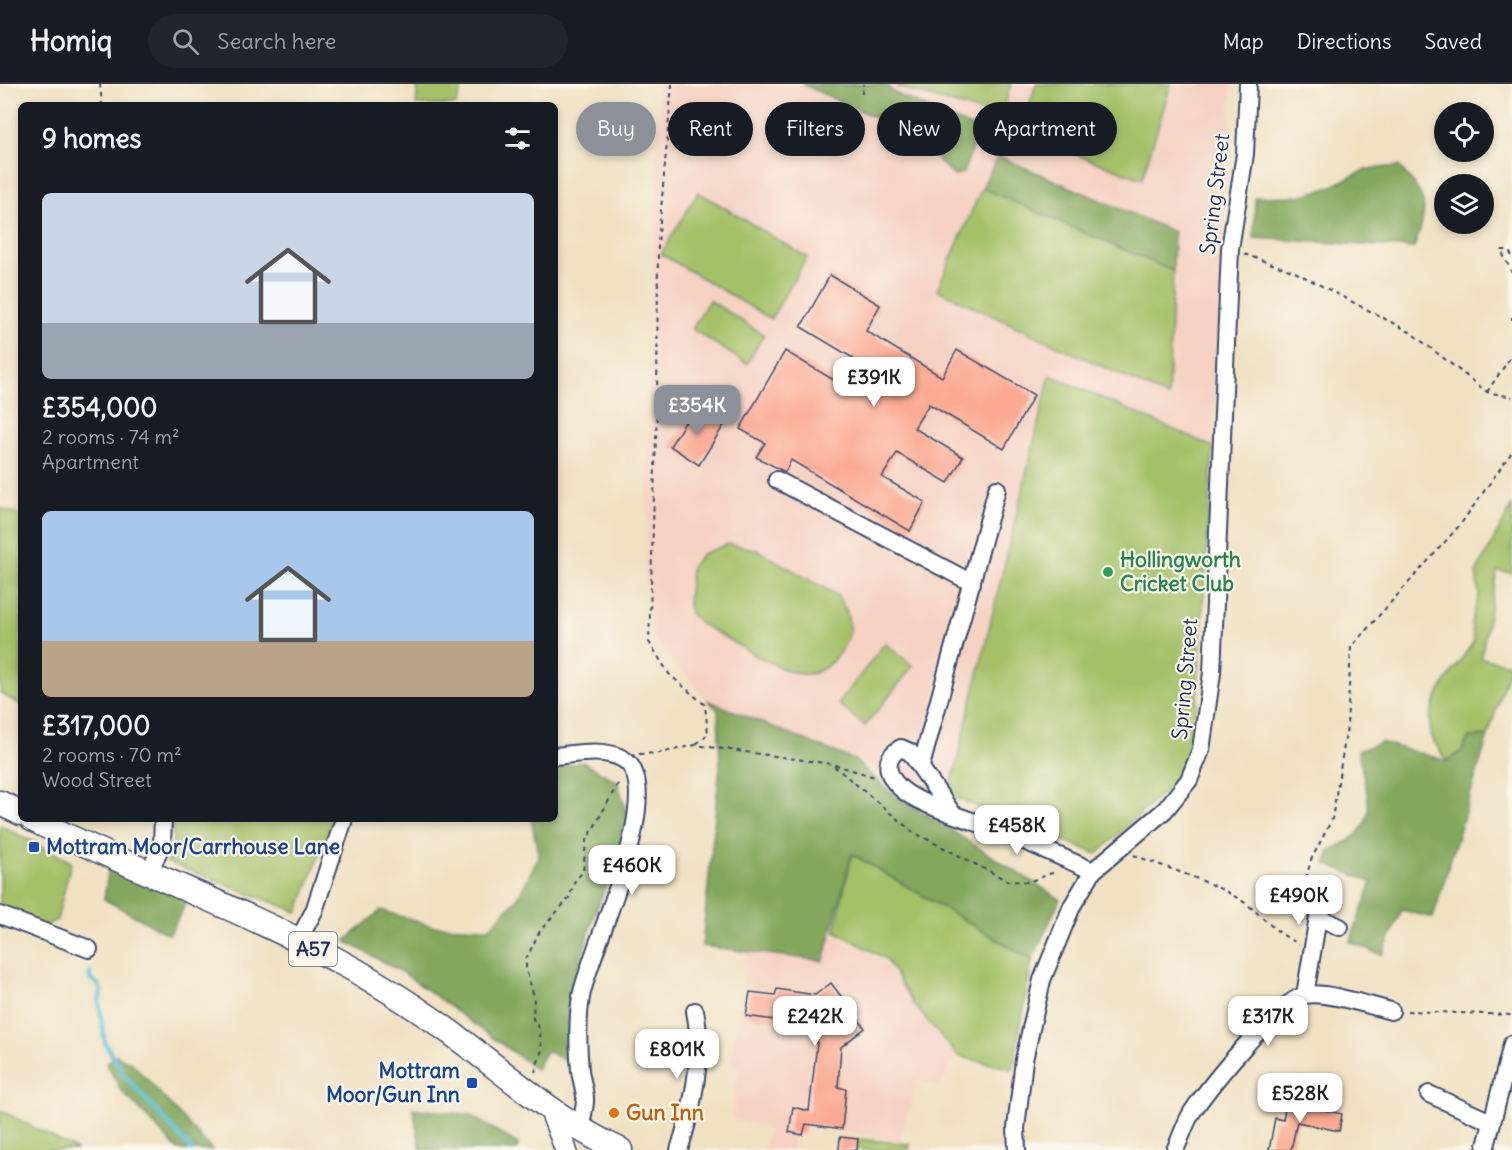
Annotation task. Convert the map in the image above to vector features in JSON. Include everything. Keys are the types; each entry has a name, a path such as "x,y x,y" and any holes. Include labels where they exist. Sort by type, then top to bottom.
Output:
{"highway":[{"path":"0,803 18,812"},
{"name":"A57","path":"38,822 298,941 402,998 550,1108 578,1140"},
{"path":"578,1140 620,1150"}],"main road":[{"path":"550,1108 566,1150"}],"street":[{"name":"Spring Street","path":"1017,1150 1016,1128 1024,1060 1042,980 1072,906 1093,872 1166,810 1189,780 1201,750 1212,673 1230,249 1245,154 1248,84"},
{"path":"777,480 972,582"},
{"path":"921,766 998,489"},
{"path":"952,813 910,752 901,748 892,753 887,765 890,776 905,792 952,813 1077,864 1093,872"},
{"path":"558,756 597,753 623,759 636,773 639,783 635,831 581,996 578,1040 580,1073 585,1100 578,1140"},
{"path":"149,874 162,843 163,822"},
{"path":"298,941 314,911 343,822"},
{"path":"0,915 89,949"},
{"path":"1305,995 1318,917 1340,927"},
{"path":"1175,1150 1191,1114 1227,1067 1265,1024 1305,995 1331,997 1391,1011"},
{"path":"679,1150 692,1096 699,1043 695,1011"},
{"path":"1485,1150 1512,1044"},
{"path":"1429,1094 1491,1122"}],"path":[{"path":"100,84 102,102"},
{"path":"672,84 658,244 657,409 649,642 669,674 705,705 708,734 695,745"},
{"path":"862,94 863,84"},
{"path":"1230,249 1295,272 1410,332 1486,392 1512,397"},
{"path":"1512,256 1508,250 1501,250 1512,273"},
{"path":"1486,392 1512,355"},
{"path":"1301,928 1303,890 1311,860 1332,819 1347,727 1351,647 1460,525 1512,452"},
{"path":"525,1090 540,1060 542,1050 539,1028 533,1019 534,996 526,970 526,959 540,931 569,898 575,880 583,872 586,842 621,779 623,759 634,754 661,753 695,745 832,764 869,777 890,776"},
{"path":"832,764 913,832 1008,880 1028,882 1077,864"},
{"path":"1120,850 1223,892 1248,906 1277,934 1302,946 1302,937"},
{"path":"1391,1011 1512,1015"}],"shaded area":[{"path":"659,84 1232,84 1213,447 1051,375 949,795 854,760 707,700 654,638 645,575"},
{"path":"831,933 881,960 942,1040 956,1051 941,1087 918,1080 900,1141 806,1124 803,1135 795,1133 794,1150 764,1150 769,1127 731,1120 739,1065 731,1063 748,955"}],"green space":[{"path":"418,84 463,84 457,102 416,102"},
{"path":"802,84 886,84 894,93 914,102 877,102 877,118 865,113 865,102 841,102"},
{"path":"898,84 1011,84 1006,102 973,102 973,110 961,106 961,102 947,102 897,87"},
{"path":"1036,84 1171,84 1142,179 1080,156 1117,156 1117,102 1030,102"},
{"path":"961,123 973,128 972,150 963,173 954,176 934,156 961,156"},
{"path":"998,156 1174,232 1173,271 982,188"},
{"path":"1399,166 1416,187 1423,204 1422,222 1414,248 1254,238 1255,197 1299,196 1328,188 1367,169"},
{"path":"982,188 1173,271 1168,397 937,290"},
{"path":"698,192 807,257 771,319 661,254"},
{"path":"709,300 764,335 747,364 692,329"},
{"path":"1050,375 1213,447 1195,734 1183,764 1169,787 1097,854 949,795"},
{"path":"1512,505 1512,573 1497,571 1481,658 1510,664 1488,736 1469,737 1461,752 1447,761 1432,737 1430,724 1432,712 1443,686 1474,641 1471,623 1479,595 1476,573"},
{"path":"0,508 18,514 18,703 0,693"},
{"path":"728,544 755,549 837,595 847,612 850,632 839,653 827,666 805,674 781,668 700,623 690,613 688,604 691,567 702,554"},
{"path":"885,643 913,666 865,726 838,704"},
{"path":"707,700 854,760 890,792 1060,899 1032,960 852,854 824,961 702,946 720,765 718,710"},
{"path":"1488,736 1433,918 1402,910 1382,955 1350,942 1372,882 1326,864 1330,850 1347,842 1359,832 1365,822 1368,797 1358,751 1381,742 1447,761 1461,752 1469,737"},
{"path":"582,762 617,781 630,823 593,919 568,1003 569,1062 546,1051 536,1069 402,972 345,941 381,910 432,926 489,928 517,899 539,856 532,822 558,822 558,767"},
{"path":"172,822 332,822 298,912 167,862 173,840"},
{"path":"0,825 71,862 57,920 38,928 0,920"},
{"path":"852,854 1032,960 1013,1069 958,1056 914,1005 886,959 835,931"},
{"path":"109,866 187,901 169,935 104,899"},
{"path":"116,1055 132,1063 212,1150 178,1150 121,1090 106,1064"},
{"path":"413,1108 470,1115 518,1144 518,1150 421,1150"},
{"path":"0,1110 77,1150 0,1150"},
{"path":"858,1139 910,1144 909,1150 857,1150"}],"building":[{"path":"830,275 880,305 866,331 942,377 957,350 1034,395 1004,449 929,404 914,428 963,457 948,483 897,453 882,477 925,502 910,531 791,460 785,472 756,457 765,443 740,429 785,351 837,382 853,358 801,327"},
{"path":"695,407 724,425 699,465 670,446"},
{"path":"831,983 865,1028 841,1047 838,1087 846,1089 842,1129 806,1124 803,1135 789,1132 793,1107 809,1111 818,1035 810,1025 746,1016 750,992 775,995 777,989 815,995"},
{"path":"1286,1102 1342,1114 1339,1131 1297,1122 1291,1150 1269,1150 1275,1118 1283,1120"},
{"path":"840,1137 858,1139 857,1150 839,1150"}],"waterway":[{"path":"90,972 90,979 99,985 101,991 99,1002 105,1043 124,1075 192,1150"}],"place":[{"name":"Hollingworth Cricket Club","path":"1108,572"},
{"name":"Mottram Moor/Carrhouse Lane","path":"34,847"},
{"name":"Mottram Moor/Gun Inn","path":"472,1083"},
{"name":"Gun Inn","path":"614,1113"}]}
